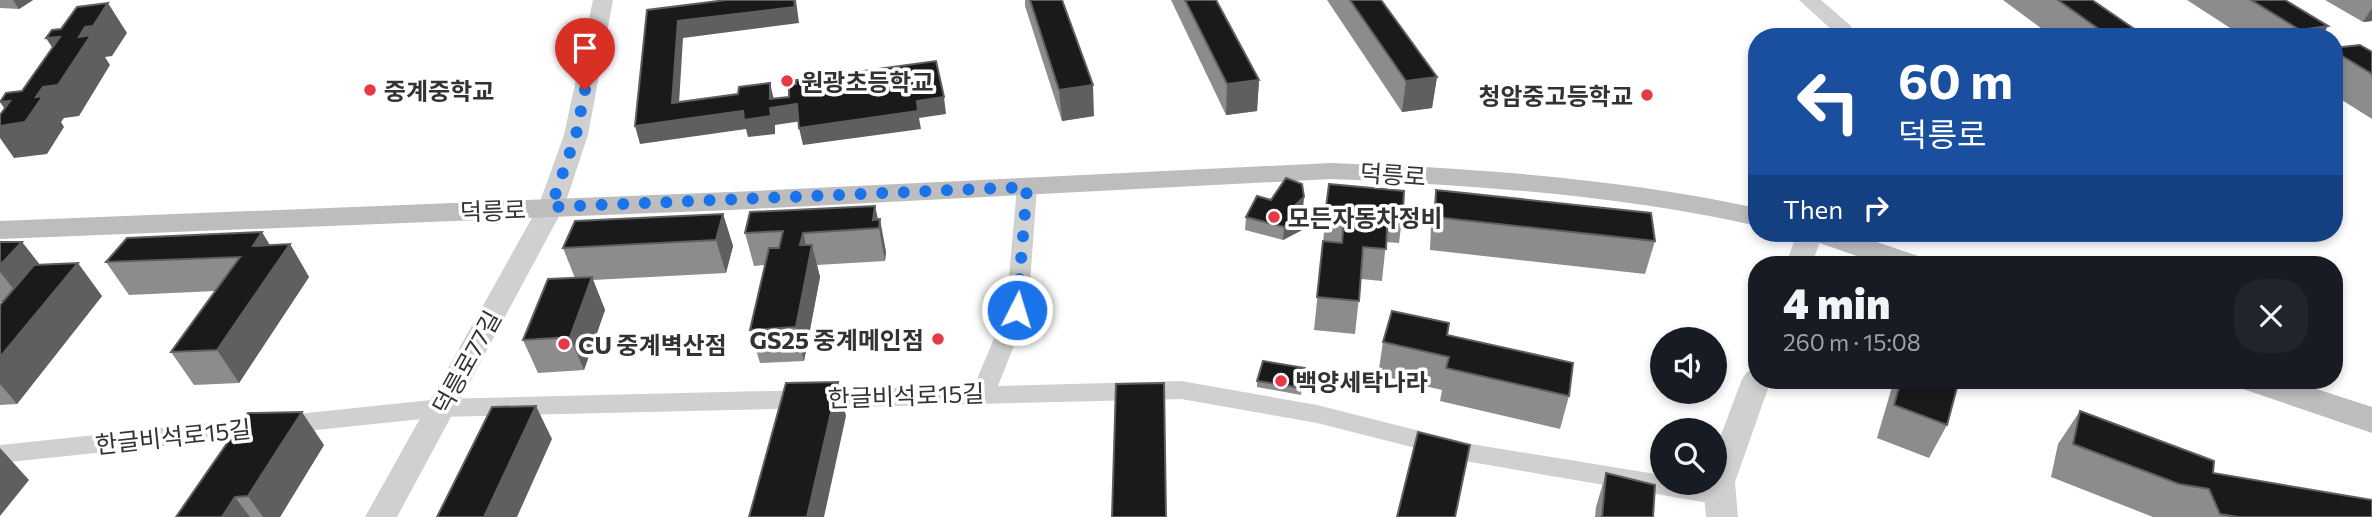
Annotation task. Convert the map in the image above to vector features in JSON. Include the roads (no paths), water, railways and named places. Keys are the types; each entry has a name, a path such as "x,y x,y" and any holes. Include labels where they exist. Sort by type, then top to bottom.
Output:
{"main road":[{"name":"덕릉로","path":"0,230 1027,187 1331,171 1407,174 1680,200 1748,215"},
{"path":"1847,242 1887,256"},
{"path":"2279,389 2372,420"}],"street":[{"name":"덕릉로77길","path":"381,517 551,207 576,135 603,0"},
{"path":"1809,0 1842,28"},
{"path":"983,394 1017,310 1027,187"},
{"path":"1721,506 1719,482 1753,389"},
{"name":"한글비석로15길","path":"0,454 441,408 1181,390 1317,414 1471,453 1721,506"}],"place":[{"name":"원광초등학교","path":"787,81"},
{"name":"중계중학교","path":"370,90"},
{"name":"청암중고등학교","path":"1647,95"},
{"name":"모든자동차정비","path":"1274,217"},
{"name":"GS25 중계메인점","path":"938,339"},
{"name":"CU 중계벽산점","path":"564,344"},
{"name":"백양세탁나라","path":"1281,381"}]}
